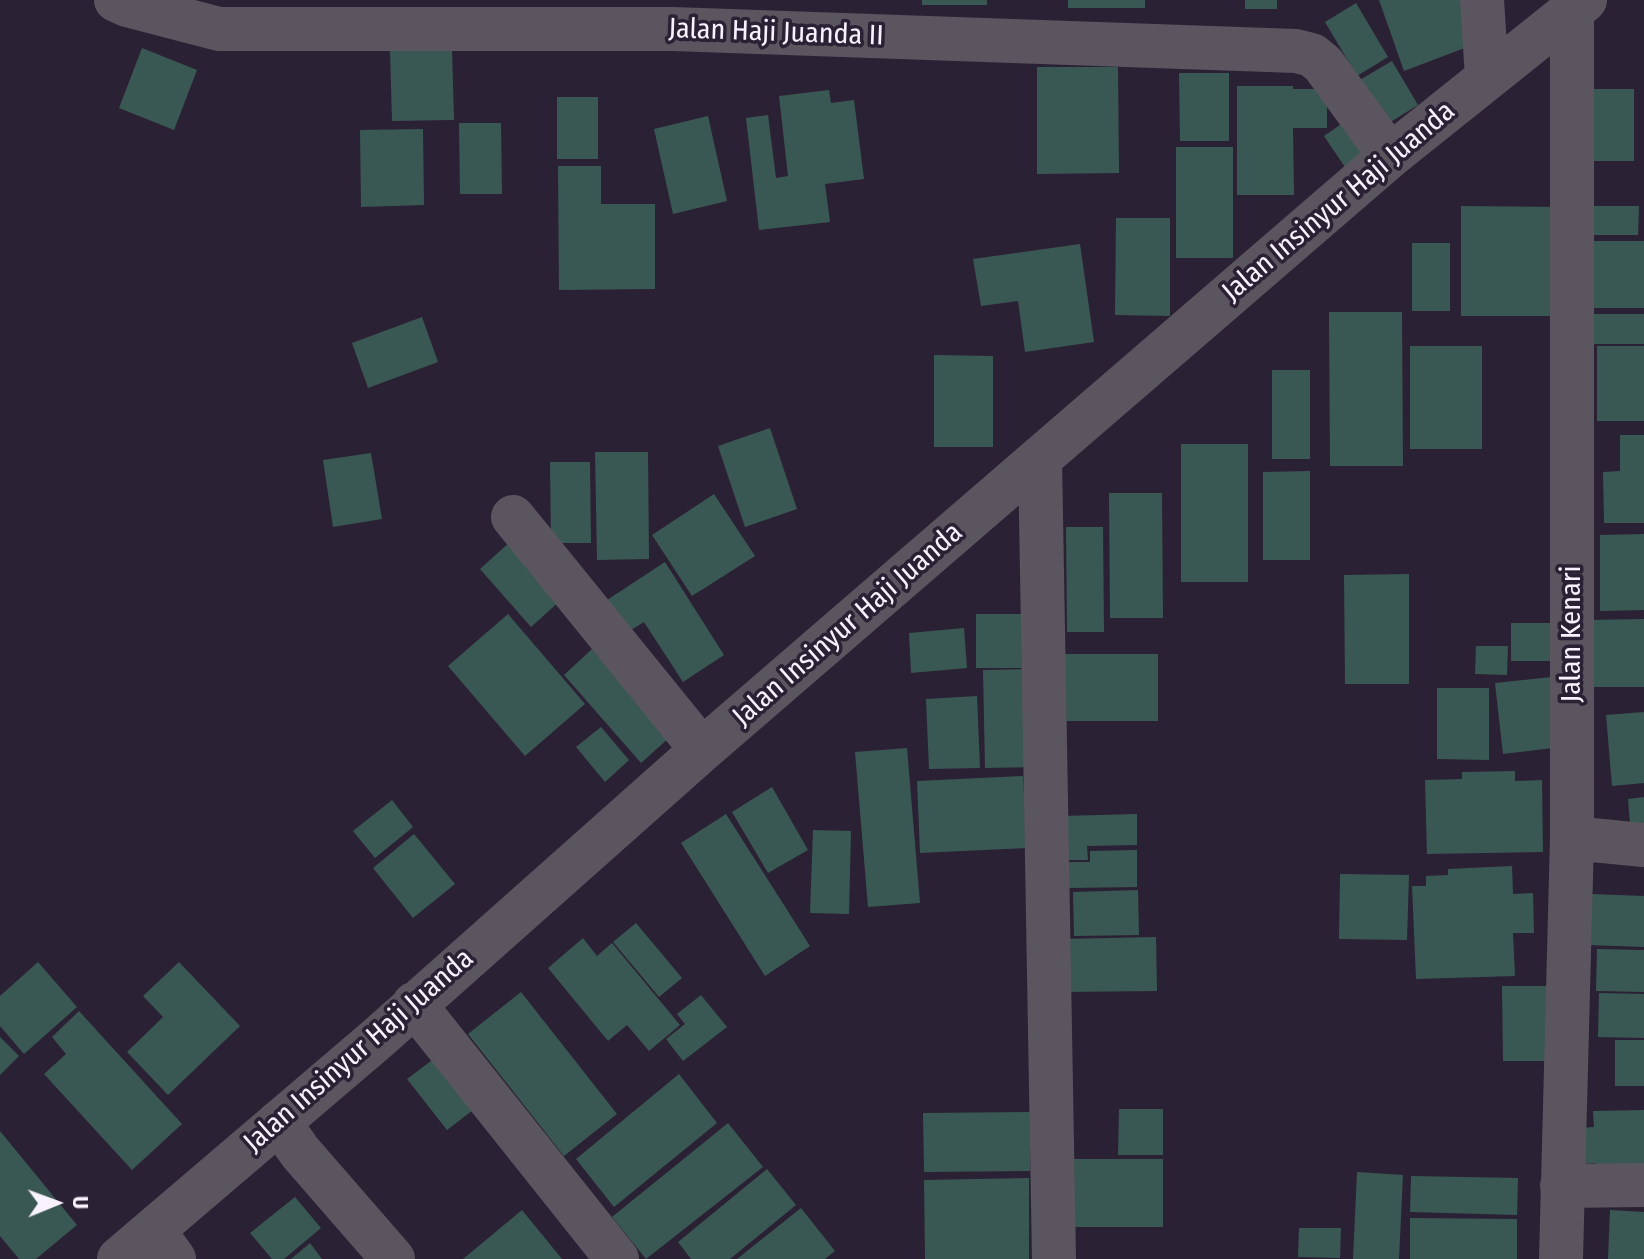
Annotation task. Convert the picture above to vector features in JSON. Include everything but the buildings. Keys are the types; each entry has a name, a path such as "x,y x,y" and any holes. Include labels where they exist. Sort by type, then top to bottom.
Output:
{"street":[{"name":"Jalan Haji Juanda II","path":"116,0 219,29 673,29 1296,51 1312,55 1323,64 1390,156"},
{"path":"1482,0 1487,77"},
{"name":"Jalan Insinyur Haji Juanda","path":"119,1259 164,1244 279,1122 702,750 1390,156 1578,5"},
{"name":"Jalan Kenari","path":"1561,1259 1572,838 1578,5"},
{"path":"1040,458 1054,1259"},
{"path":"513,517 702,750"},
{"path":"1572,838 1644,845"},
{"path":"414,1004 617,1259"},
{"path":"279,1122 300,1152 393,1259"},
{"path":"1562,1186 1644,1185"}]}
